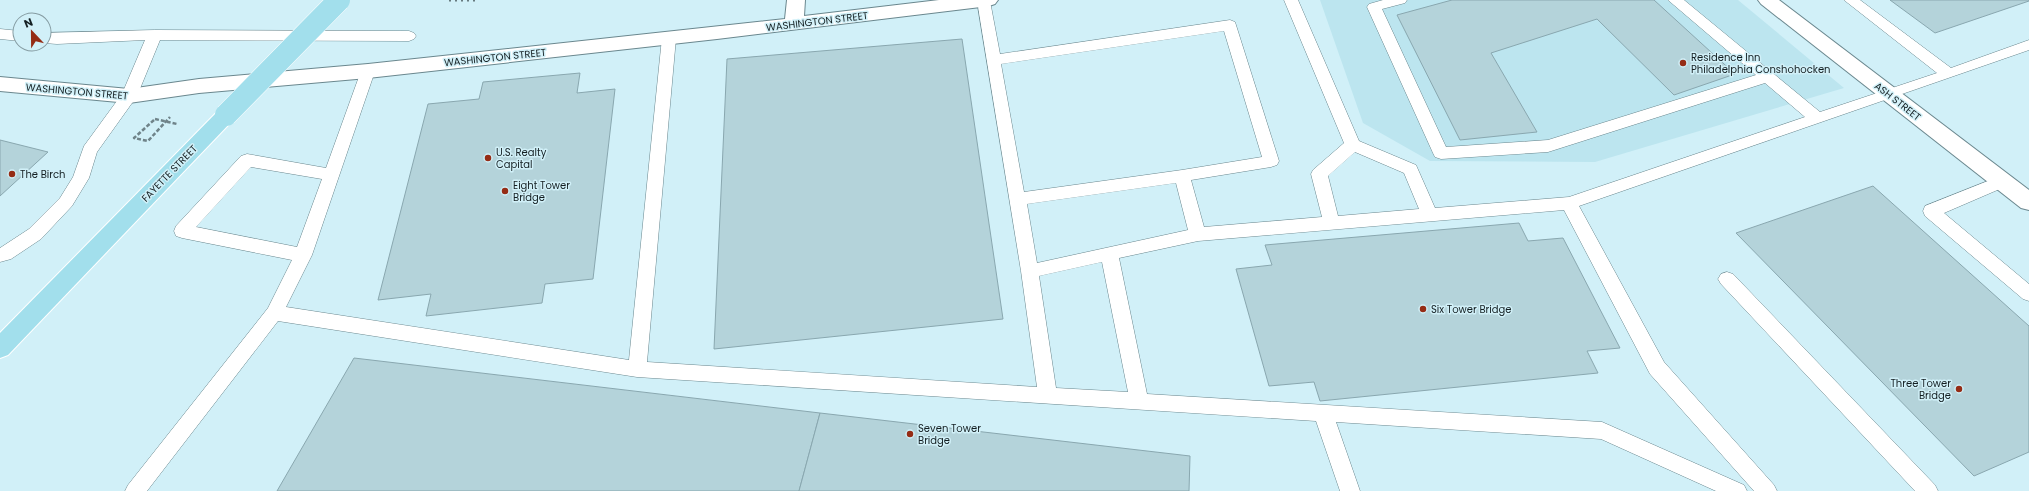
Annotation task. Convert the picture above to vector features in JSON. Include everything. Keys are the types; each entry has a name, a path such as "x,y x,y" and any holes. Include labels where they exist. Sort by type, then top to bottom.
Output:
{"main road":[{"name":"FAYETTE STREET","path":"0,348 340,0"}],"street":[{"path":"794,24 796,0"},
{"name":"WASHINGTON STREET","path":"0,84 39,90 129,96 199,86 368,71 794,24 986,0"},
{"name":"ASH STREET","path":"1767,0 2029,202"}],"lane":[{"path":"986,0 993,60 1030,271 1048,396"},
{"path":"1291,0 1353,145 1410,170 1430,215"},
{"path":"1400,0 1374,7 1441,153 1548,146 1768,77"},
{"path":"1675,0 1818,119"},
{"path":"1851,0 1949,74"},
{"path":"993,60 1230,25 1271,161 1182,176 1017,199"},
{"path":"0,34 12,35"},
{"path":"0,255 6,254 35,234 66,202 82,178 90,150 129,96 155,35"},
{"path":"52,39 155,35 409,36"},
{"path":"637,370 669,38"},
{"path":"1030,271 1198,234 1569,203 1890,95 2029,45"},
{"path":"135,491 274,313 304,255 368,71"},
{"path":"1332,223 1318,174 1353,145"},
{"path":"304,255 182,231 247,160 332,175"},
{"path":"1182,176 1198,234"},
{"path":"2003,181 1931,211 2029,294"},
{"path":"1569,203 1657,368 1767,491"},
{"path":"1108,253 1139,401"},
{"path":"1727,279 1928,491"},
{"path":"274,313 637,370 1602,431 1737,491"},
{"path":"1323,413 1350,491"}],"path":[{"path":"176,124 155,119 134,138 148,141 199,86"}],"shaded area":[{"path":"1320,0 1738,0 1844,88 1595,162 1430,161 1363,123"}],"building":[{"name":"Residence Inn Philadelphia Conshohocken","path":"1452,0 1654,0 1735,74 1674,95 1597,19 1491,53 1537,132 1460,140 1397,15"},
{"path":"1890,0 2029,0 2029,1 1935,33"},
{"path":"962,39 1003,319 714,349 727,59"},
{"name":"Eight Tower Bridge","path":"580,73 577,93 615,89 593,279 545,284 542,303 426,316 431,294 378,300 428,104 479,99 483,82"},
{"name":"The Birch","path":"0,140 48,152 0,196"},
{"name":"Three Tower Bridge","path":"1873,186 2029,326 2029,452 1974,476 1736,233"},
{"name":"Six Tower Bridge","path":"1519,223 1528,241 1563,238 1620,348 1587,351 1598,373 1320,401 1314,382 1269,386 1236,269 1272,265 1265,245"},
{"path":"354,358 820,413 799,491 277,491"},
{"name":"Seven Tower Bridge","path":"820,413 1190,456 1189,491 799,491"}],"railway":[{"path":"449,0 478,0"}],"place":[{"name":"Residence Inn Philadelphia Conshohocken","path":"1683,63"},
{"name":"U.S. Realty Capital","path":"488,158"},
{"name":"The Birch","path":"12,174"},
{"name":"Eight Tower Bridge","path":"505,191"},
{"name":"Six Tower Bridge","path":"1423,309"},
{"name":"Three Tower Bridge","path":"1959,389"},
{"name":"Seven Tower Bridge","path":"910,434"}]}
